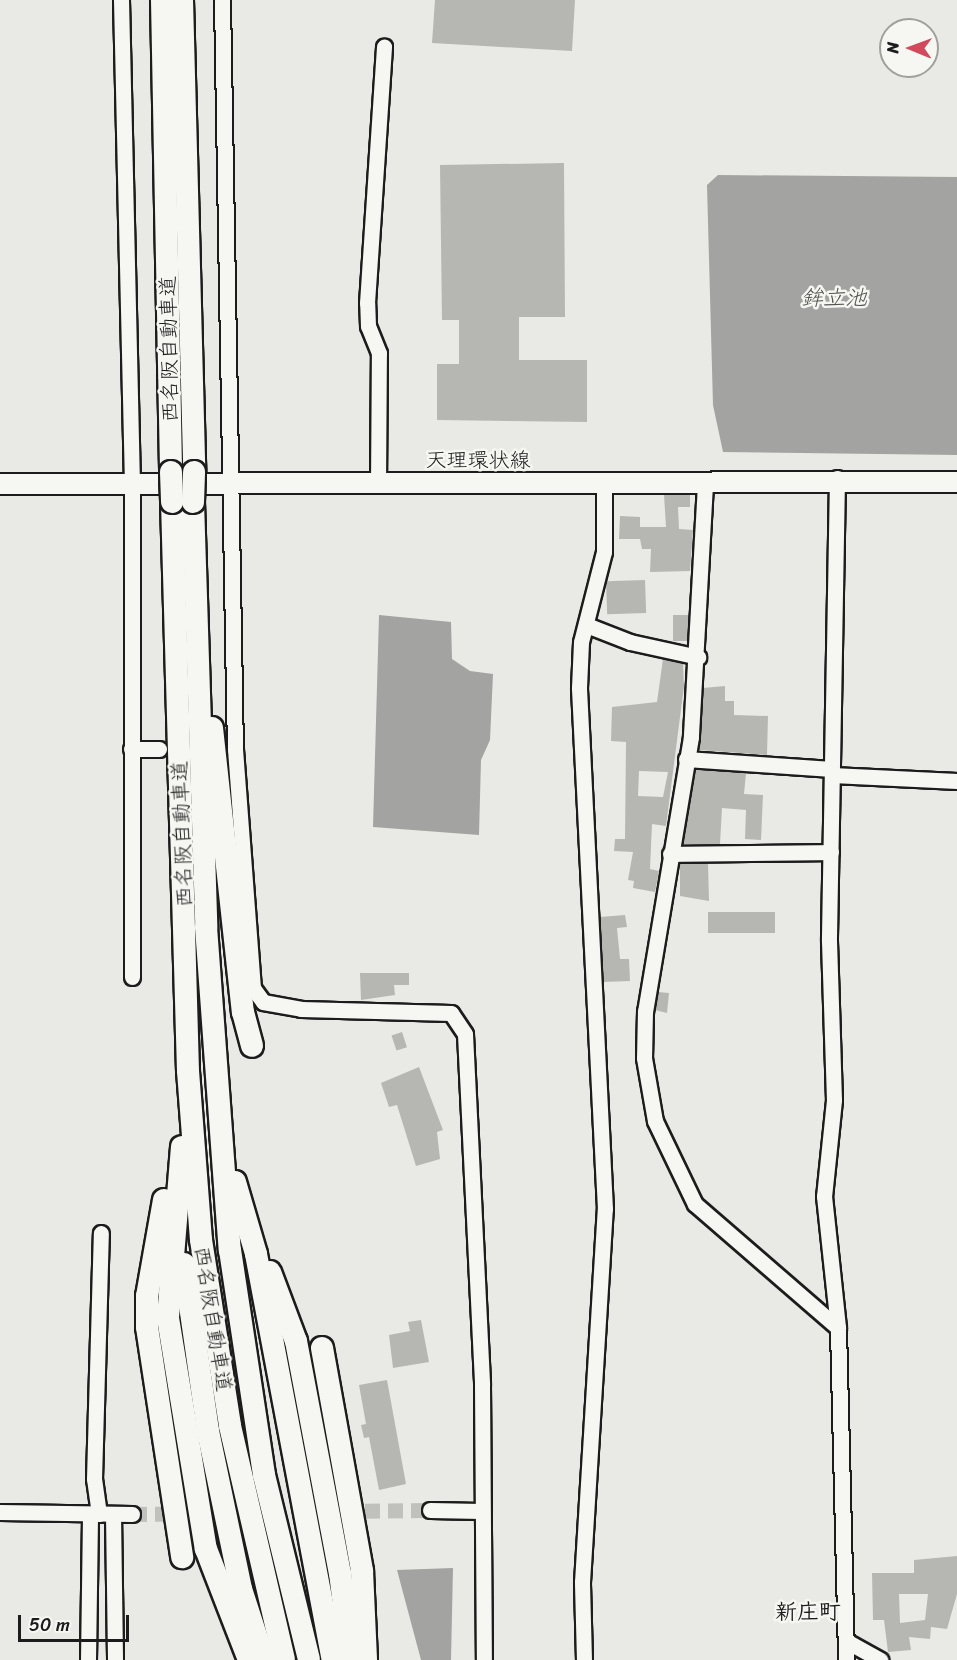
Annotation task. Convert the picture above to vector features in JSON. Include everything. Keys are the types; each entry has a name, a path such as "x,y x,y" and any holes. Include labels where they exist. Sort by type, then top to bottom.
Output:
{"highway":[{"name":"西名阪自動車道","path":"162,0 183,502 188,1071 210,1315 284,1660"},
{"name":"西名阪自動車道","path":"182,0 182,472"},
{"name":"西名阪自動車道","path":"183,502 194,576 206,927 230,1250 264,1475 309,1660"},
{"path":"194,576 204,597 213,733 243,1012 252,1046"},
{"path":"183,1557 188,1519 160,1323 188,1071"},
{"path":"188,1071 168,1318 206,1549 249,1660"},
{"path":"188,1071 177,1320 218,1546 257,1660"},
{"path":"188,1071 184,1281 191,1342 241,1589 264,1660"},
{"path":"188,1071 191,1263 200,1335 273,1660"},
{"path":"219,1117 238,1196 256,1254 333,1660"},
{"path":"219,1117 274,1474 318,1660"},
{"path":"219,1117 324,1660"},
{"path":"238,1196 266,1260 296,1341 340,1573 351,1660"},
{"path":"266,1260 342,1660"},
{"path":"355,1660 352,1573 322,1387 322,1348 362,1570 366,1660"}],"main road":[{"name":"天理環状線","path":"0,484 132,486 705,484 837,478 957,482"}],"street":[{"path":"121,0 132,486 132,977"},
{"path":"222,0 233,486 231,749 250,968 262,1002 351,1013 451,1013 465,1034 482,1385 481,1511 484,1660"},
{"path":"378,485 379,353 368,326 367,303 384,47"},
{"path":"837,478 831,852 835,1089 824,1196 838,1328 848,1642 846,1660"},
{"path":"584,1660 583,1570 605,1209 579,687 581,642 589,626 604,552 604,484"},
{"path":"705,484 698,657 687,759 645,1011 644,1058 655,1121 695,1204 838,1328"},
{"path":"589,626 630,642 698,657"},
{"path":"131,749 159,749"},
{"path":"687,759 957,781"},
{"path":"670,854 831,852"},
{"path":"101,1233 94,1479 101,1514 115,1660"},
{"path":"430,1510 481,1511"},
{"path":"0,1512 132,1514"},
{"path":"88,1660 101,1514"},
{"path":"848,1642 880,1660"}],"water":[{"name":"鉾立池","path":"718,175 957,177 957,455 723,452 713,405 707,185"},
{"path":"379,615 451,622 452,659 470,671 493,674 490,740 481,760 479,835 373,827"},
{"path":"453,1568 451,1660 421,1660 397,1570"}],"building":[{"path":"435,0 575,0 572,51 432,43"},
{"path":"564,163 565,317 519,317 519,360 587,360 587,422 437,420 437,364 459,364 459,320 442,320 440,165"},
{"path":"664,495 690,495 690,507 678,507 679,529 693,530 690,571 650,572 651,549 642,549 640,539 619,539 620,516 640,517 640,527 666,527"},
{"path":"645,580 646,613 607,614 606,581"},
{"path":"673,615 688,615 688,641 673,641"},
{"path":"663,659 683,664 684,686 666,826 652,824 650,869 659,871 655,892 633,888 634,881 628,880 633,852 614,851 615,839 625,839 626,742 611,741 612,707 657,702","holes":["639,771 668,772 663,797 638,796"]},
{"path":"725,686 725,701 734,701 734,715 768,716 767,755 699,750 703,688"},
{"path":"695,769 746,773 744,794 763,795 761,840 745,839 746,810 722,808 720,844 683,844"},
{"path":"708,863 709,901 680,896 680,864"},
{"path":"708,912 775,912 775,933 708,933"},
{"path":"625,915 627,927 617,928 620,959 629,959 630,981 603,982 600,917"},
{"path":"360,973 409,973 409,985 394,985 395,995 361,1000"},
{"path":"658,992 669,993 667,1013 655,1010"},
{"path":"402,1032 407,1047 396,1051 392,1035"},
{"path":"419,1067 443,1130 437,1132 440,1159 416,1166 397,1105 389,1107 381,1083"},
{"path":"421,1320 429,1362 393,1368 389,1335 410,1331 408,1322"},
{"path":"387,1380 406,1484 379,1490 369,1437 364,1438 361,1425 366,1424 359,1385"},
{"path":"957,1556 957,1594 947,1629 931,1627 930,1639 909,1637 911,1650 888,1652 884,1620 873,1620 872,1573 914,1573 914,1560","holes":["899,1594 928,1594 925,1620 900,1623"]}],"tunnel":[{"path":"342,1511 430,1510"},
{"path":"132,1514 312,1512"}],"district":[{"name":"新庄町","path":"808,1612"}]}
